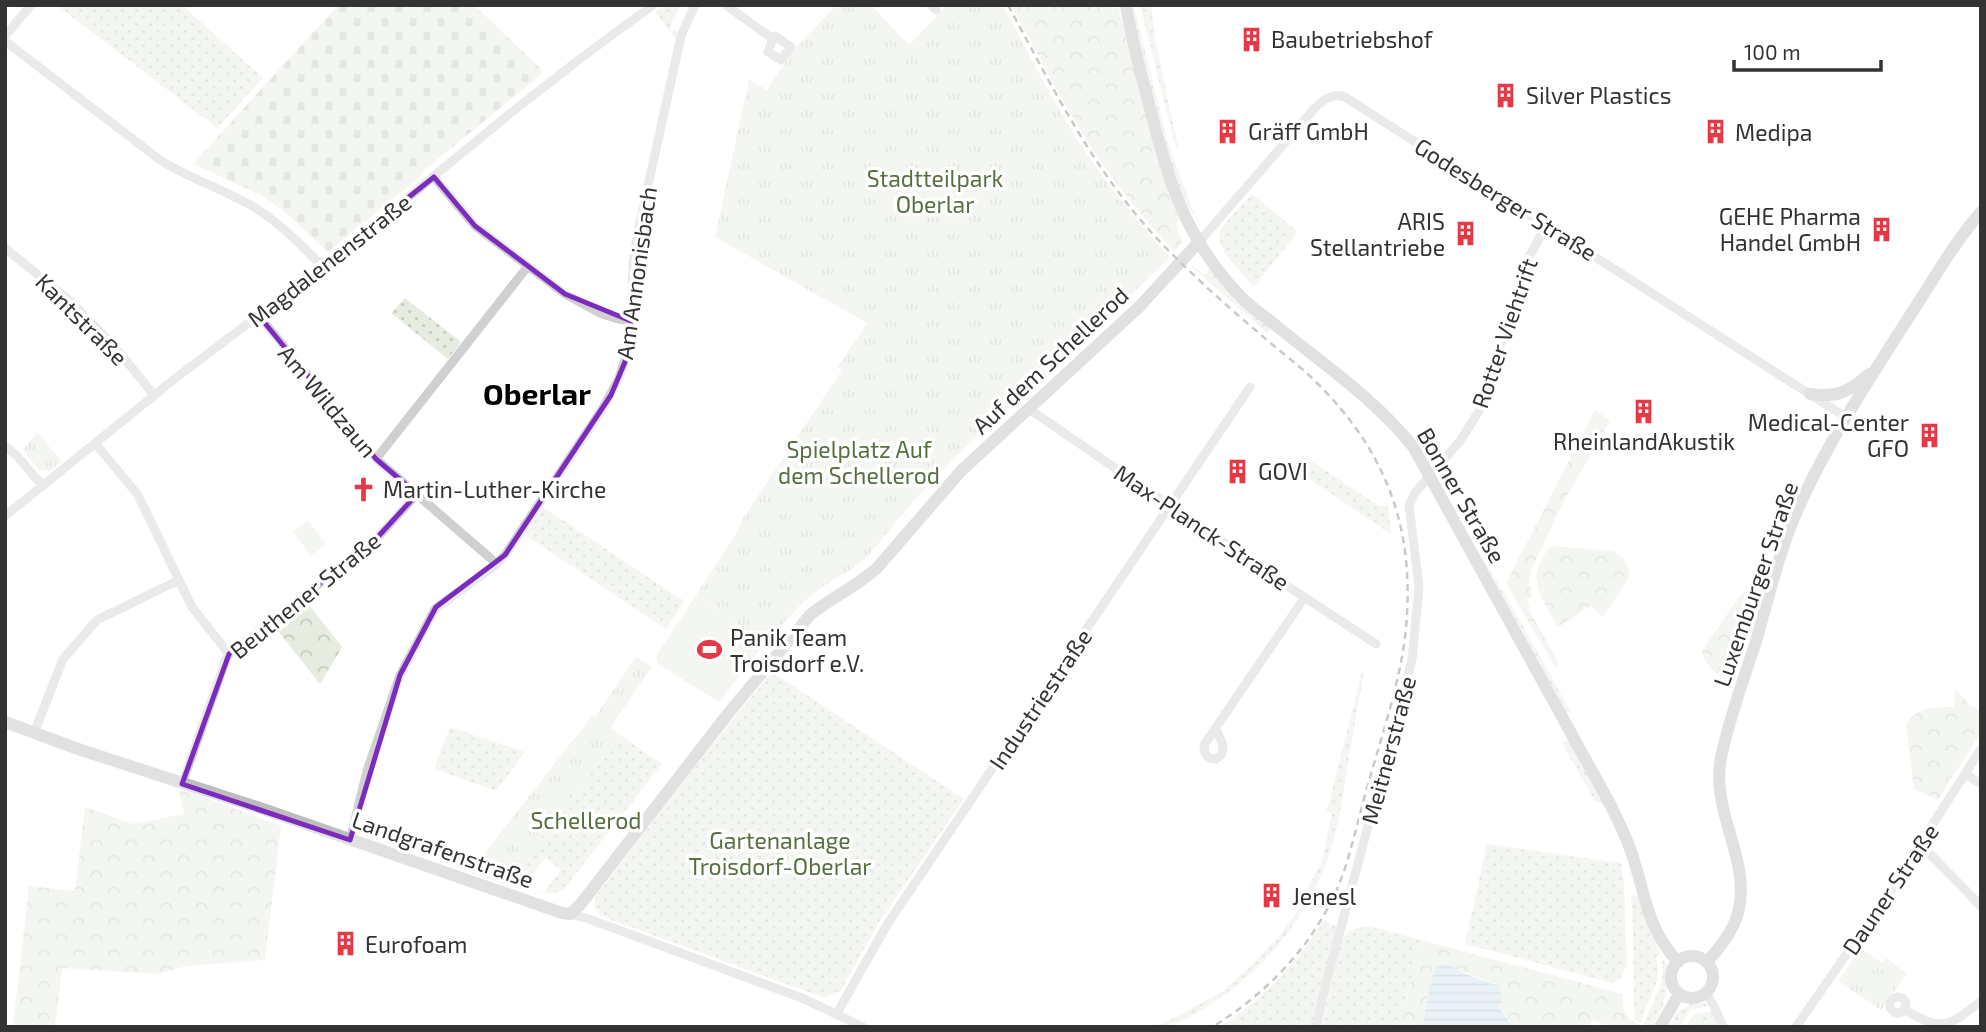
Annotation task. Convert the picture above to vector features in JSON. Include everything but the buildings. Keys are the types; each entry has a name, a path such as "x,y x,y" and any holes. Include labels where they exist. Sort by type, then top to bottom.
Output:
{"street":[{"path":"31,5 5,39 160,160 257,209 323,267"},
{"name":"Magdalenenstraße","path":"5,516 154,395 323,267 512,112 653,5"},
{"name":"Am Annonisbach","path":"350,840 367,771 400,675 435,609 497,564 512,545 611,395 625,362 630,344 633,263 638,231 681,36 695,5"},
{"path":"726,5 773,39"},
{"name":"Bonner Straße","path":"1125,5 1168,177 1198,243 1243,299 1354,388 1391,421 1414,448 1609,802 1631,850 1650,920 1667,950 1678,962"},
{"name":"Godesberger Straße","path":"1198,243 1321,102 1334,95 1345,97 1847,418"},
{"path":"434,177 475,226 528,267 585,306 618,319 631,321"},
{"name":"Luxemburger Straße","path":"1707,962 1733,925 1740,897 1738,863 1718,784 1721,758 1797,510 1820,464 1885,355 1950,254 1981,212"},
{"name":"Rotter Viehtrift","path":"1431,476 1467,432 1479,411 1528,260 1541,235 1554,229"},
{"name":"Auf dem Schellerod","path":"570,914 580,905 795,631 827,601 877,569 961,471 1139,307 1198,243"},
{"name":"Kantstraße","path":"5,248 71,302 115,347 154,395"},
{"path":"376,459 528,267"},
{"name":"Am Wildzaun","path":"259,316 376,459 497,564"},
{"path":"1810,394 1824,396 1843,393 1870,373 1885,355"},
{"name":"Industriestraße","path":"836,1015 888,923 1250,387"},
{"name":"Max-Planck-Straße","path":"1029,409 1376,644"},
{"path":"95,443 138,495 192,607 229,654"},
{"path":"5,446 43,486"},
{"name":"Meitnerstraße","path":"1316,1027 1412,660 1419,587 1409,505 1413,496 1431,476"},
{"name":"Beuthener Straße","path":"182,784 229,654 375,540 416,494"},
{"path":"34,733 63,659 97,620 179,580"},
{"path":"1216,729 1304,597"},
{"name":"Landgrafenstraße","path":"7,725 570,914 758,981 863,1027"},
{"name":"Dauner Straße","path":"1796,1027 1981,749"},
{"path":"1965,774 1981,784"},
{"path":"1920,844 1981,906"},
{"path":"1695,957 1707,962 1713,974 1706,993 1693,998 1675,990 1671,972 1678,962 1683,958 1695,957"},
{"path":"1706,993 1723,1027"},
{"path":"1660,1027 1679,994"},
{"path":"1904,1009 1928,1023 1944,1026 1956,1021 1981,1001"}],"highlighted area":[{"path":"434,177 475,226 565,294 631,321 625,362 611,395 505,555 436,607 400,675 350,840 182,784 229,654 375,540 417,494 376,459 259,316"}],"green space":[{"path":"57,5 182,5 263,78 217,128"},
{"path":"338,5 474,5 542,70 542,74 328,252 285,212 261,195 193,164"},
{"path":"664,5 681,5 670,30 677,32 676,40 655,12"},
{"name":"Stadtteilpark Oberlar","path":"837,5 871,5 909,45 947,5 1003,5 1082,147 1124,204 1170,257 1096,330 962,450 916,498 868,556 803,602 764,644 695,597 743,518 842,370 838,367 867,323 715,237 749,79 767,90 794,49"},
{"path":"1011,5 1118,5 1158,162 1179,220 1176,224 1182,243 1174,252 1124,194 1095,153"},
{"path":"1140,5 1151,5 1155,38 1178,147 1176,148"},
{"path":"1134,7 1168,143 1194,214 1185,202 1166,151 1141,53 1132,9"},
{"path":"1252,194 1298,232 1254,286 1231,261 1220,239 1222,228"},
{"path":"1191,266 1204,275 1210,269 1272,327 1267,333"},
{"path":"405,298 461,342 448,359 391,313"},
{"path":"1595,410 1610,421 1562,505 1531,570 1529,582 1532,597 1527,600 1530,606 1528,608 1559,664 1555,667 1506,583"},
{"path":"37,432 61,461 50,471 39,470 23,450"},
{"path":"1302,455 1379,506 1388,505 1391,534 1294,469"},
{"path":"543,507 684,601 666,629 525,535"},
{"path":"308,520 326,544 311,556 293,532"},
{"path":"1552,546 1613,551 1623,557 1629,569 1629,578 1603,617 1590,606 1558,627 1541,597 1536,577 1543,557"},
{"path":"1476,547 1510,603 1572,714 1566,712"},
{"path":"1747,590 1757,596 1732,681 1713,670 1702,651 1738,598"},
{"name":"Panik Team Troisdorf e.V.","path":"695,597 764,644 719,702 658,664 656,656"},
{"path":"306,601 342,647 320,684 274,626"},
{"path":"636,657 652,667 610,728 620,735 505,885 471,873 592,716 595,717"},
{"name":"Gartenanlage Troisdorf-Oberlar","path":"772,672 964,799 879,922 840,992 824,998 601,916 595,908 595,897 704,755"},
{"path":"1362,672 1336,831 1321,876 1311,896 1286,935 1239,984 1189,1017 1154,1027 1223,991 1280,935 1304,901 1323,859 1332,814 1327,810"},
{"path":"1955,689 1981,712 1981,732 1938,800 1914,789 1906,725 1921,711 1954,707"},
{"path":"450,727 525,752 496,791 434,769"},
{"name":"Schellerod","path":"620,735 662,764 564,889 552,894 535,891 544,892 561,870 545,858 524,885 530,888 529,890 507,882"},
{"path":"1569,740 1607,811 1600,801 1596,803 1562,743"},
{"path":"182,789 281,826 265,960 186,966 158,974 62,968 55,1027 13,1027 29,886 75,891 85,807 133,824 184,814 179,791"},
{"path":"1487,844 1621,863 1627,965 1620,979 1613,983 1465,944"},
{"path":"1631,896 1638,896 1651,935 1660,952 1656,958 1656,984 1641,1023 1635,1021 1634,1005"},
{"path":"1324,920 1337,927 1313,1027 1219,1027 1250,1005 1277,979 1302,951"},
{"path":"1368,926 1421,940 1399,1027 1321,1027 1342,939 1350,931"},
{"path":"1421,940 1623,994 1625,1013 1640,1024 1640,1027 1611,1027 1593,1020 1589,1027 1509,1027 1511,1023 1499,1007 1495,984 1458,970 1438,966 1427,999 1422,1027 1399,1027"},
{"path":"1861,948 1882,963 1886,958 1907,973 1881,1010 1838,981"},
{"path":"1664,959 1667,965 1666,993 1662,1008 1652,1027 1644,1027 1660,987"},
{"path":"1692,1003 1709,1006 1690,1010 1680,1027 1668,1027 1677,1013"},
{"path":"1713,1011 1719,1027 1686,1027 1694,1014"}],"water":[{"path":"1450,966 1499,986 1499,1007 1511,1024 1509,1027 1422,1027 1436,967"}],"railway":[{"path":"1008,5 1080,134 1120,195 1191,273 1309,376 1342,410 1381,470 1394,502 1402,535 1407,570 1404,645 1393,698 1346,865 1324,914 1294,958 1256,996 1212,1027"}],"place":[{"name":"Baubetriebshof","path":"1251,39"},
{"name":"Silver Plastics","path":"1506,95"},
{"name":"Gräff GmbH","path":"1228,131"},
{"name":"Medipa","path":"1715,132"},
{"name":"GEHE Pharma Handel GmbH","path":"1881,229"},
{"name":"ARIS Stellantriebe","path":"1465,234"},
{"name":"RheinlandAkustik","path":"1644,411"},
{"name":"Medical-Center GFO","path":"1929,435"},
{"name":"GOVI","path":"1238,471"},
{"name":"Martin-Luther-Kirche","path":"363,489"},
{"name":"Panik Team Troisdorf e.V.","path":"710,650"},
{"name":"Jenesl","path":"1272,896"},
{"name":"Eurofoam","path":"345,944"}],"district":[{"name":"Oberlar","path":"537,393"}],"park label":[{"name":"Spielplatz Auf dem Schellerod","path":"859,462"}]}
